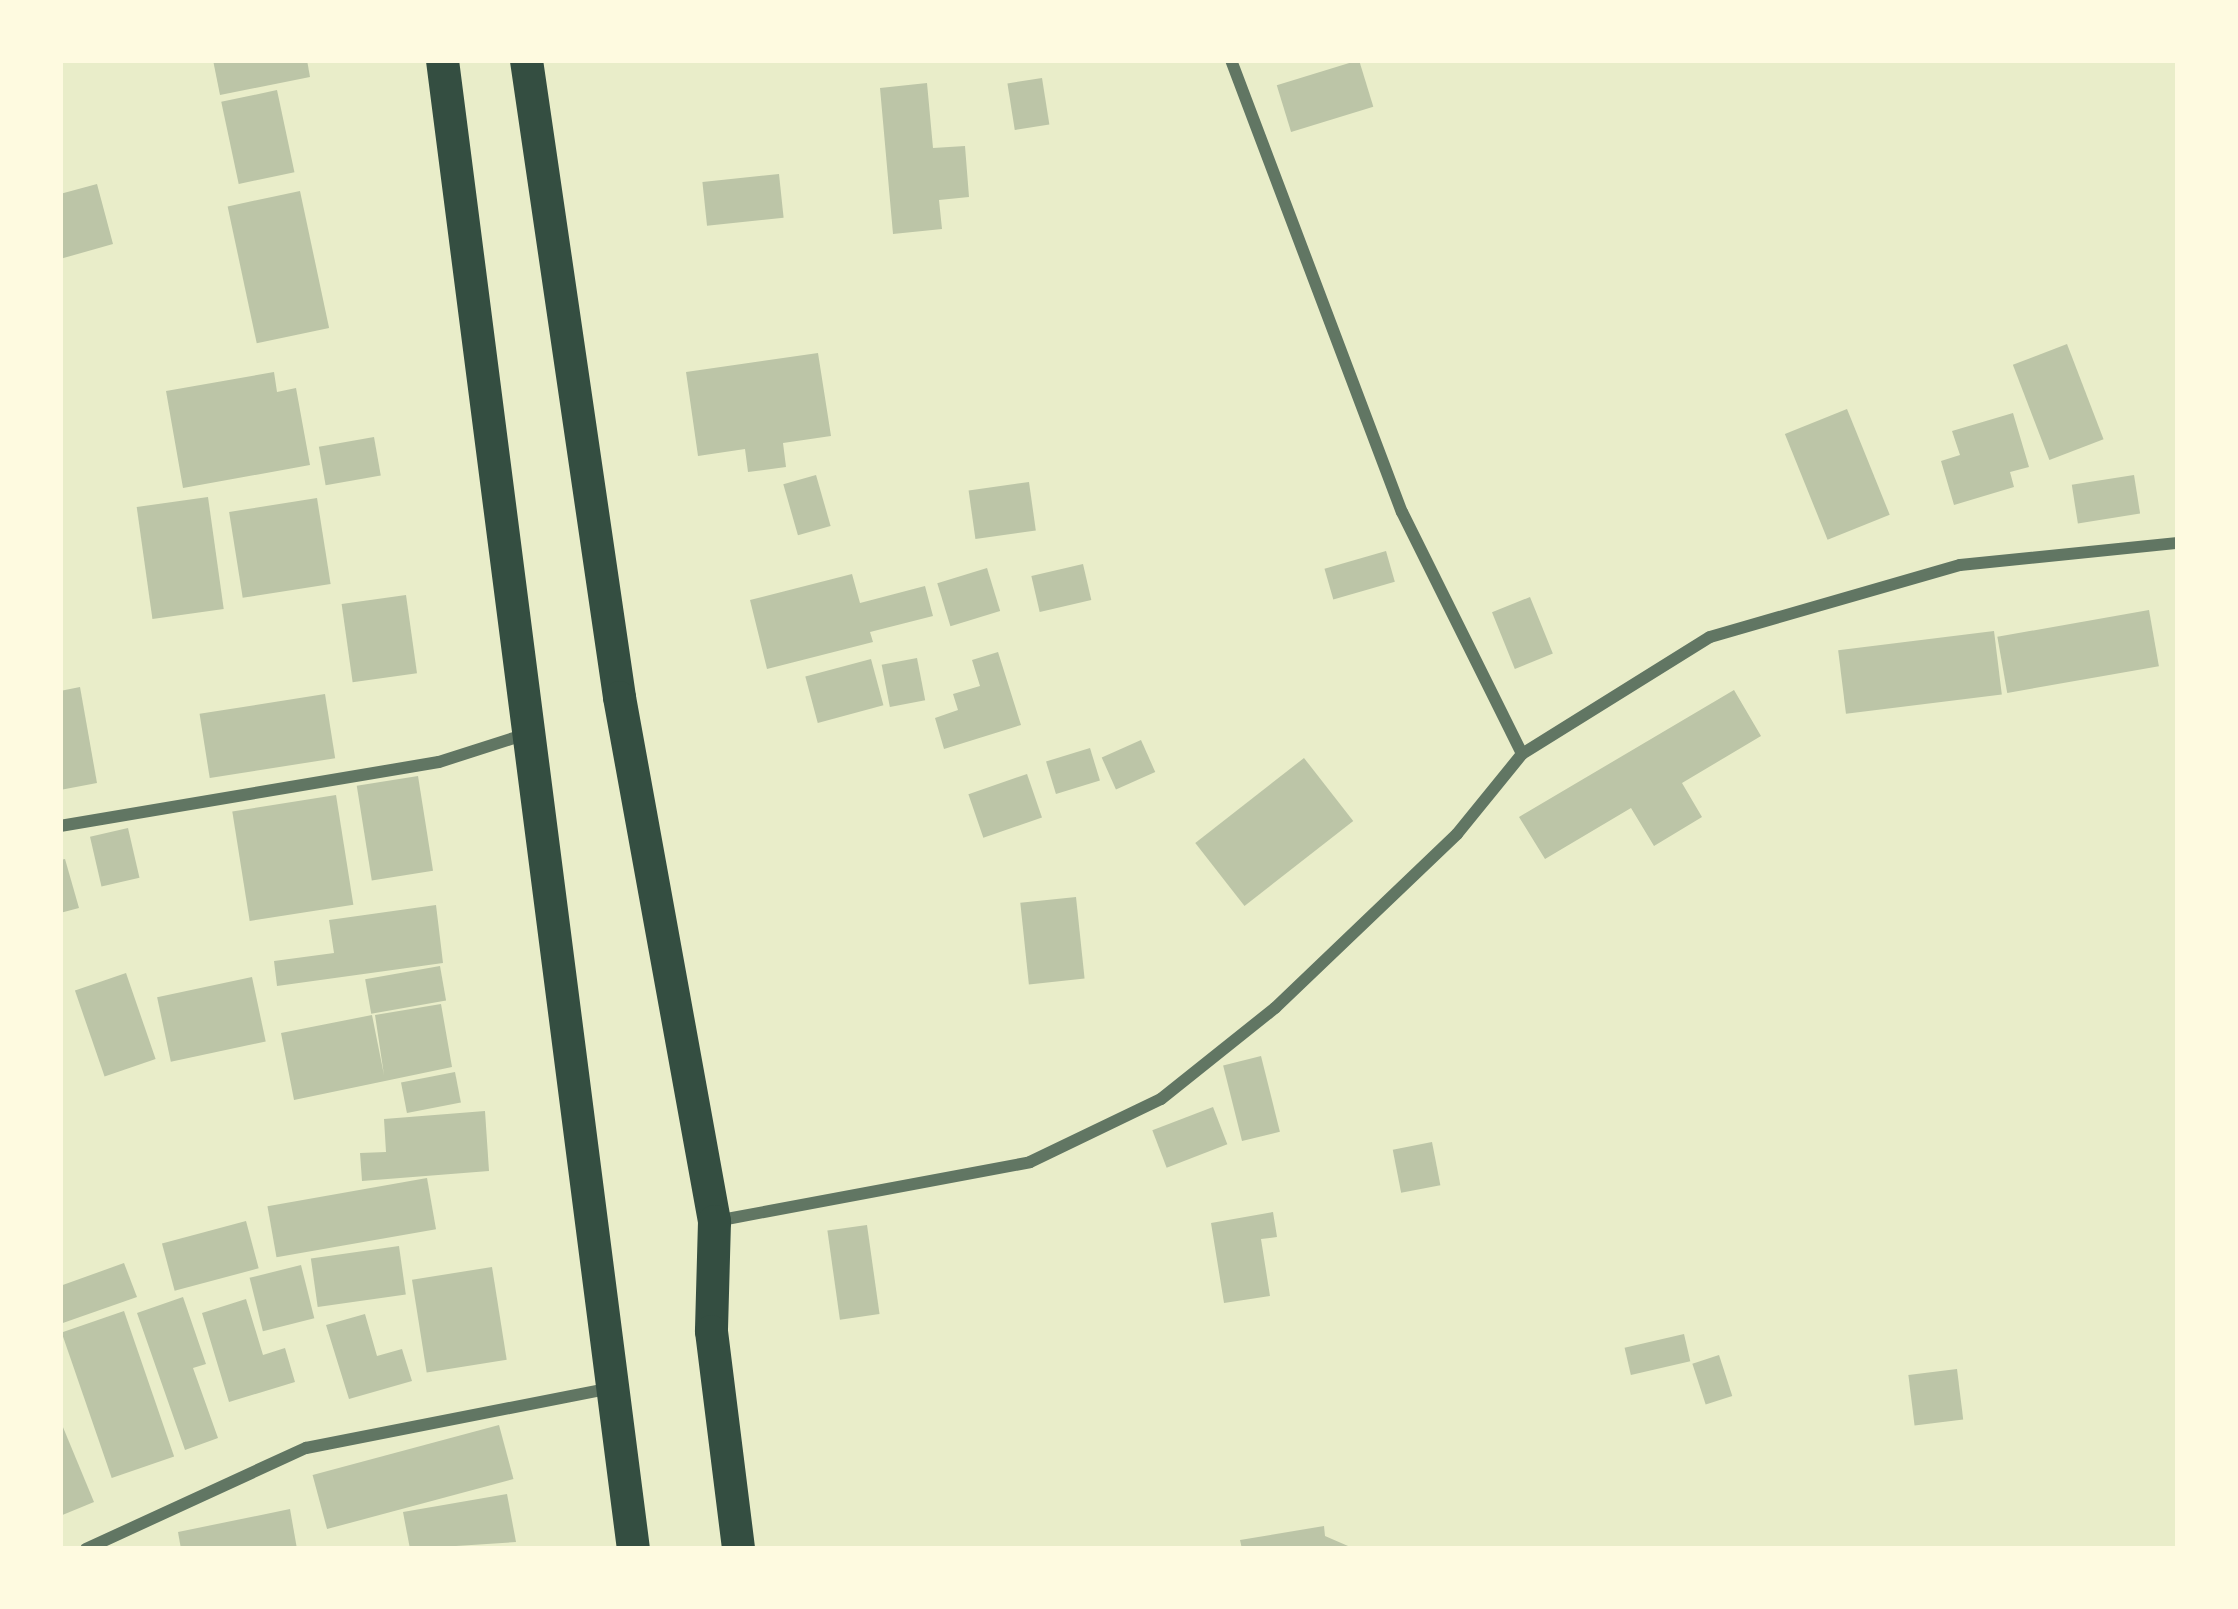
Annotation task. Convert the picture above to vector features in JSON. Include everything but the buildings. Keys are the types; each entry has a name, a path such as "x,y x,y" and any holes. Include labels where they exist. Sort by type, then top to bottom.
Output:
{"highway":[{"path":"442,60 530,733 607,1389 633,1549"},
{"path":"526,60 620,697 714,1221 711,1330 738,1549"}],"street":[{"path":"1231,60 1402,512 1522,754"},
{"path":"714,1221 1030,1162 1161,1099 1275,1008 1457,834 1522,754 1710,637 1960,565 2178,543"},
{"path":"60,826 439,762 530,733"},
{"path":"86,1549 306,1448 607,1389"}]}
